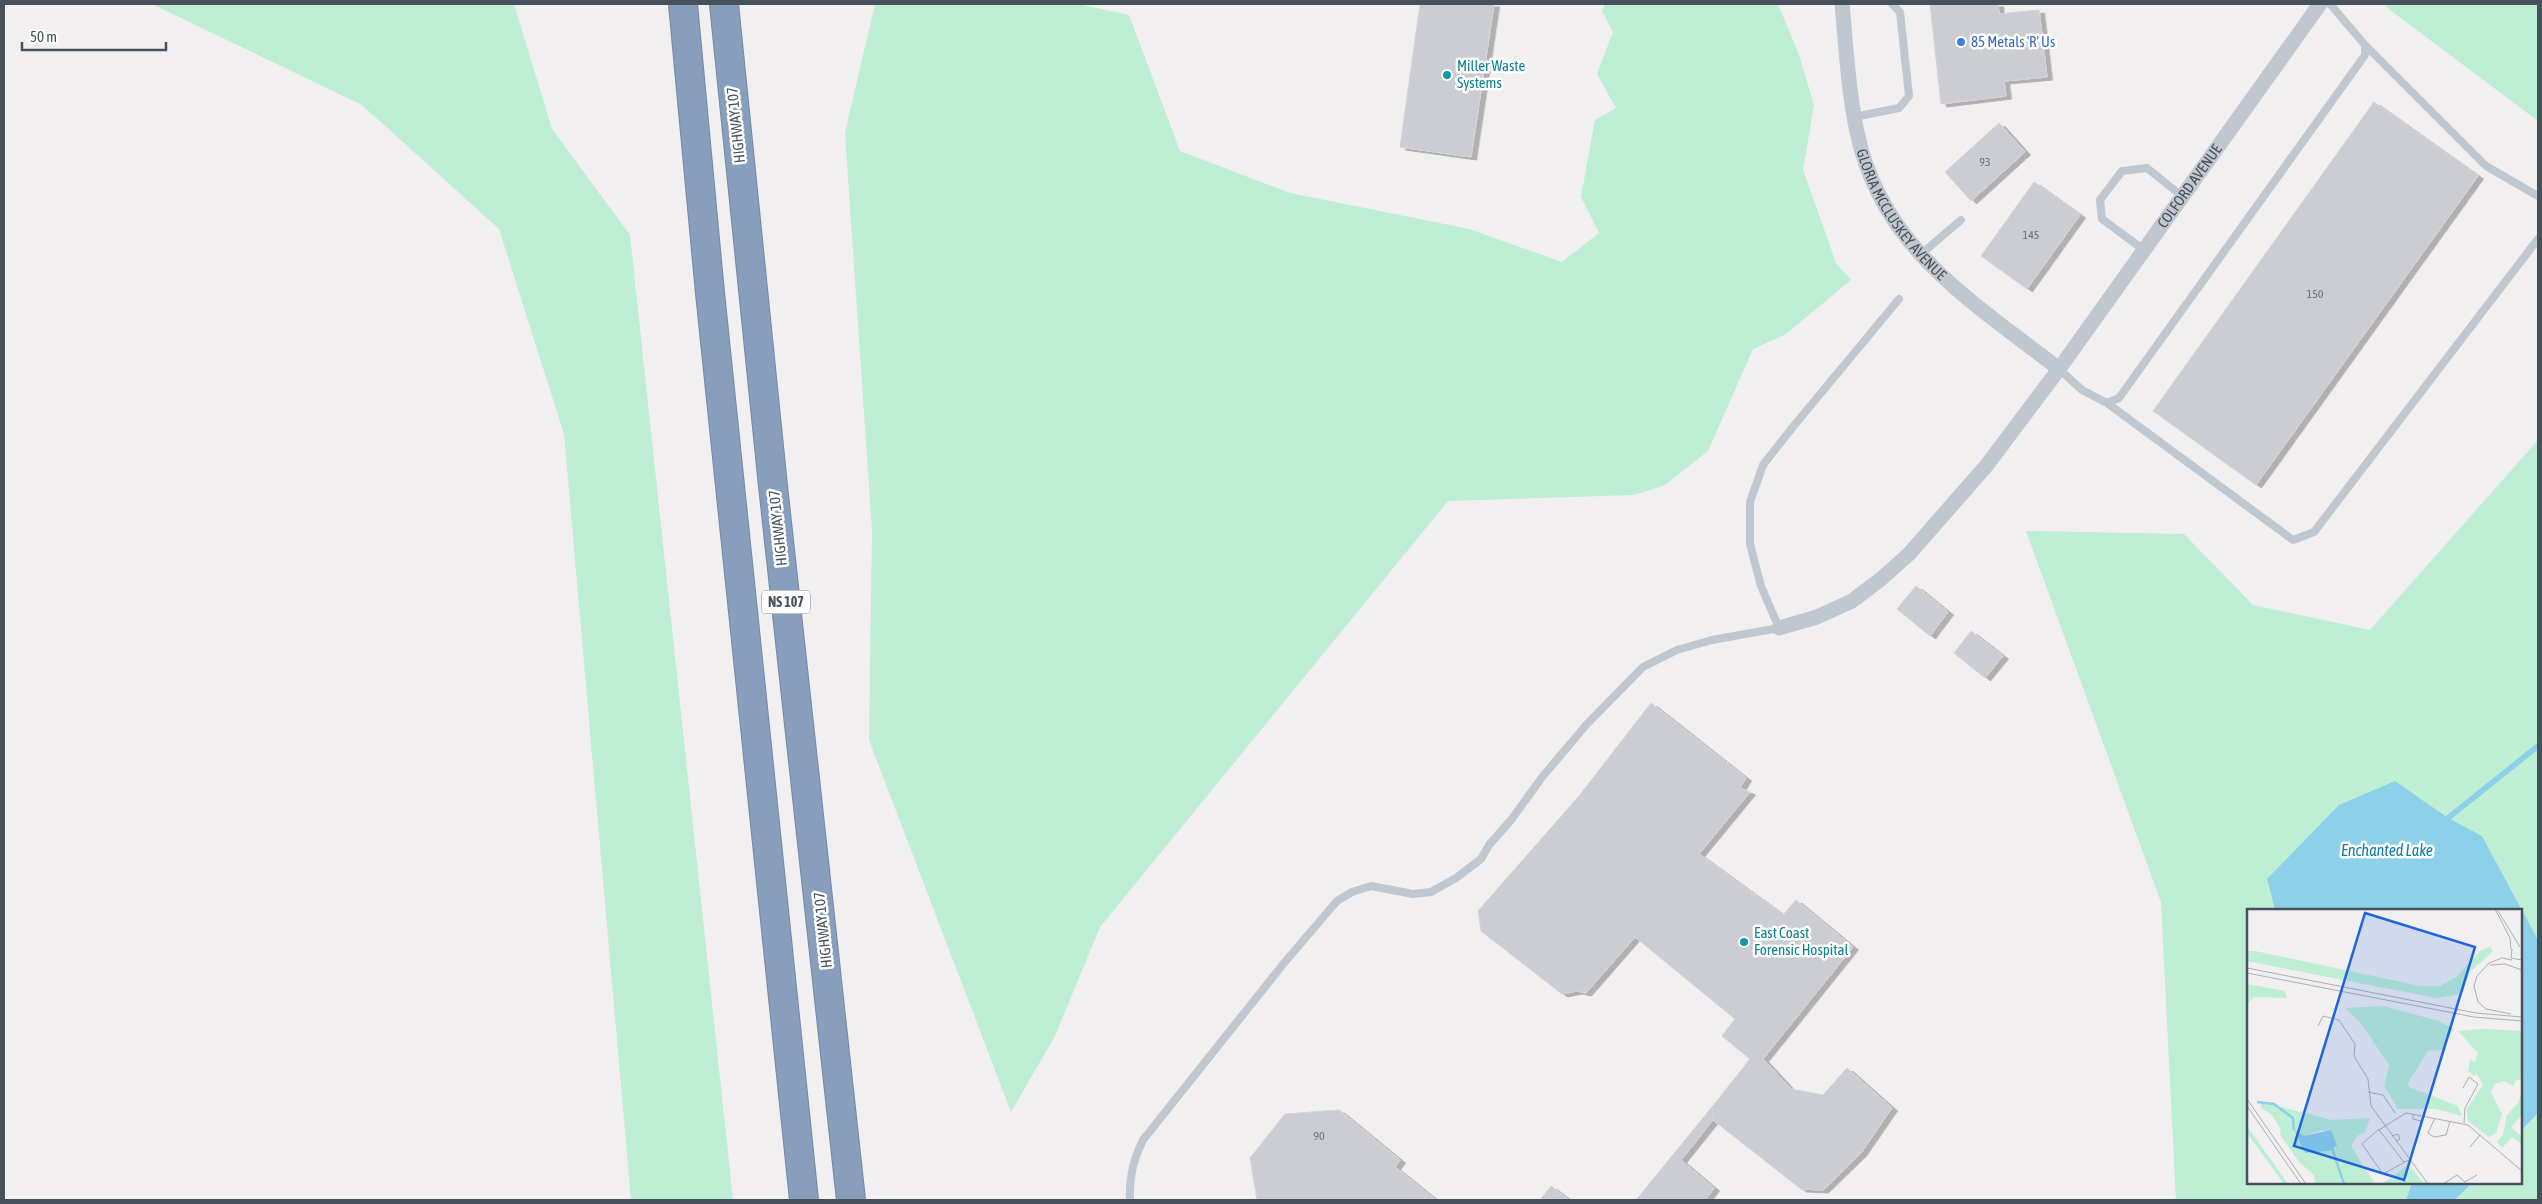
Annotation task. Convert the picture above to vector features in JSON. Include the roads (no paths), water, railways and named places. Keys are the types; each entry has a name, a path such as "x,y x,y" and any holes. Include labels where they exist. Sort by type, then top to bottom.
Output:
{"highway":[{"name":"NS 107","path":"683,4 710,293 804,1200"},
{"name":"HIGHWAY 107","path":"724,4 771,466 851,1200"}],"street":[{"name":"GLORIA MCCLUSKEY AVENUE","path":"1842,4 1854,117 1866,162 1885,209 1901,234 1920,255 1961,292 2059,369"},
{"name":"COLFORD AVENUE","path":"1779,628 1816,617 1852,601 1909,554 1987,465 2059,369 2320,4"}],"lane":[{"path":"1854,117 1899,108 1908,96 1900,12 1892,4"},
{"path":"2330,4 2365,45 2486,166 2538,196"},
{"path":"2107,403 2119,398 2365,55 2365,45"},
{"path":"2144,250 2102,219 2100,200 2122,171 2147,168 2183,197"},
{"path":"1920,255 1961,220"},
{"path":"2059,369 2082,390 2107,403 2292,540 2314,532 2538,239"},
{"path":"1130,1200 1129,1179 1134,1158 1143,1140 1284,963 1337,901 1352,892 1370,886 1413,894 1431,892 1456,878 1481,859 1488,844 1511,820 1543,776 1581,731 1643,667 1677,650 1694,645 1779,628 1761,586 1750,544 1750,502 1763,466 1792,428 1899,299"}],"water":[{"name":"Enchanted Lake","path":"2395,781 2448,818 2482,836 2521,909 2275,909 2267,879 2339,805"},
{"name":"Enchanted Lake","path":"2522,910 2538,940 2538,1113 2522,1130"},
{"path":"2412,1184 2471,1184 2455,1200 2406,1200"}],"waterway":[{"path":"2448,818 2538,746"}],"place":[{"name":"85 Metals 'R' Us","path":"1961,42"},
{"name":"Miller Waste Systems","path":"1447,75"},
{"name":"East Coast Forensic Hospital","path":"1744,942"}]}
